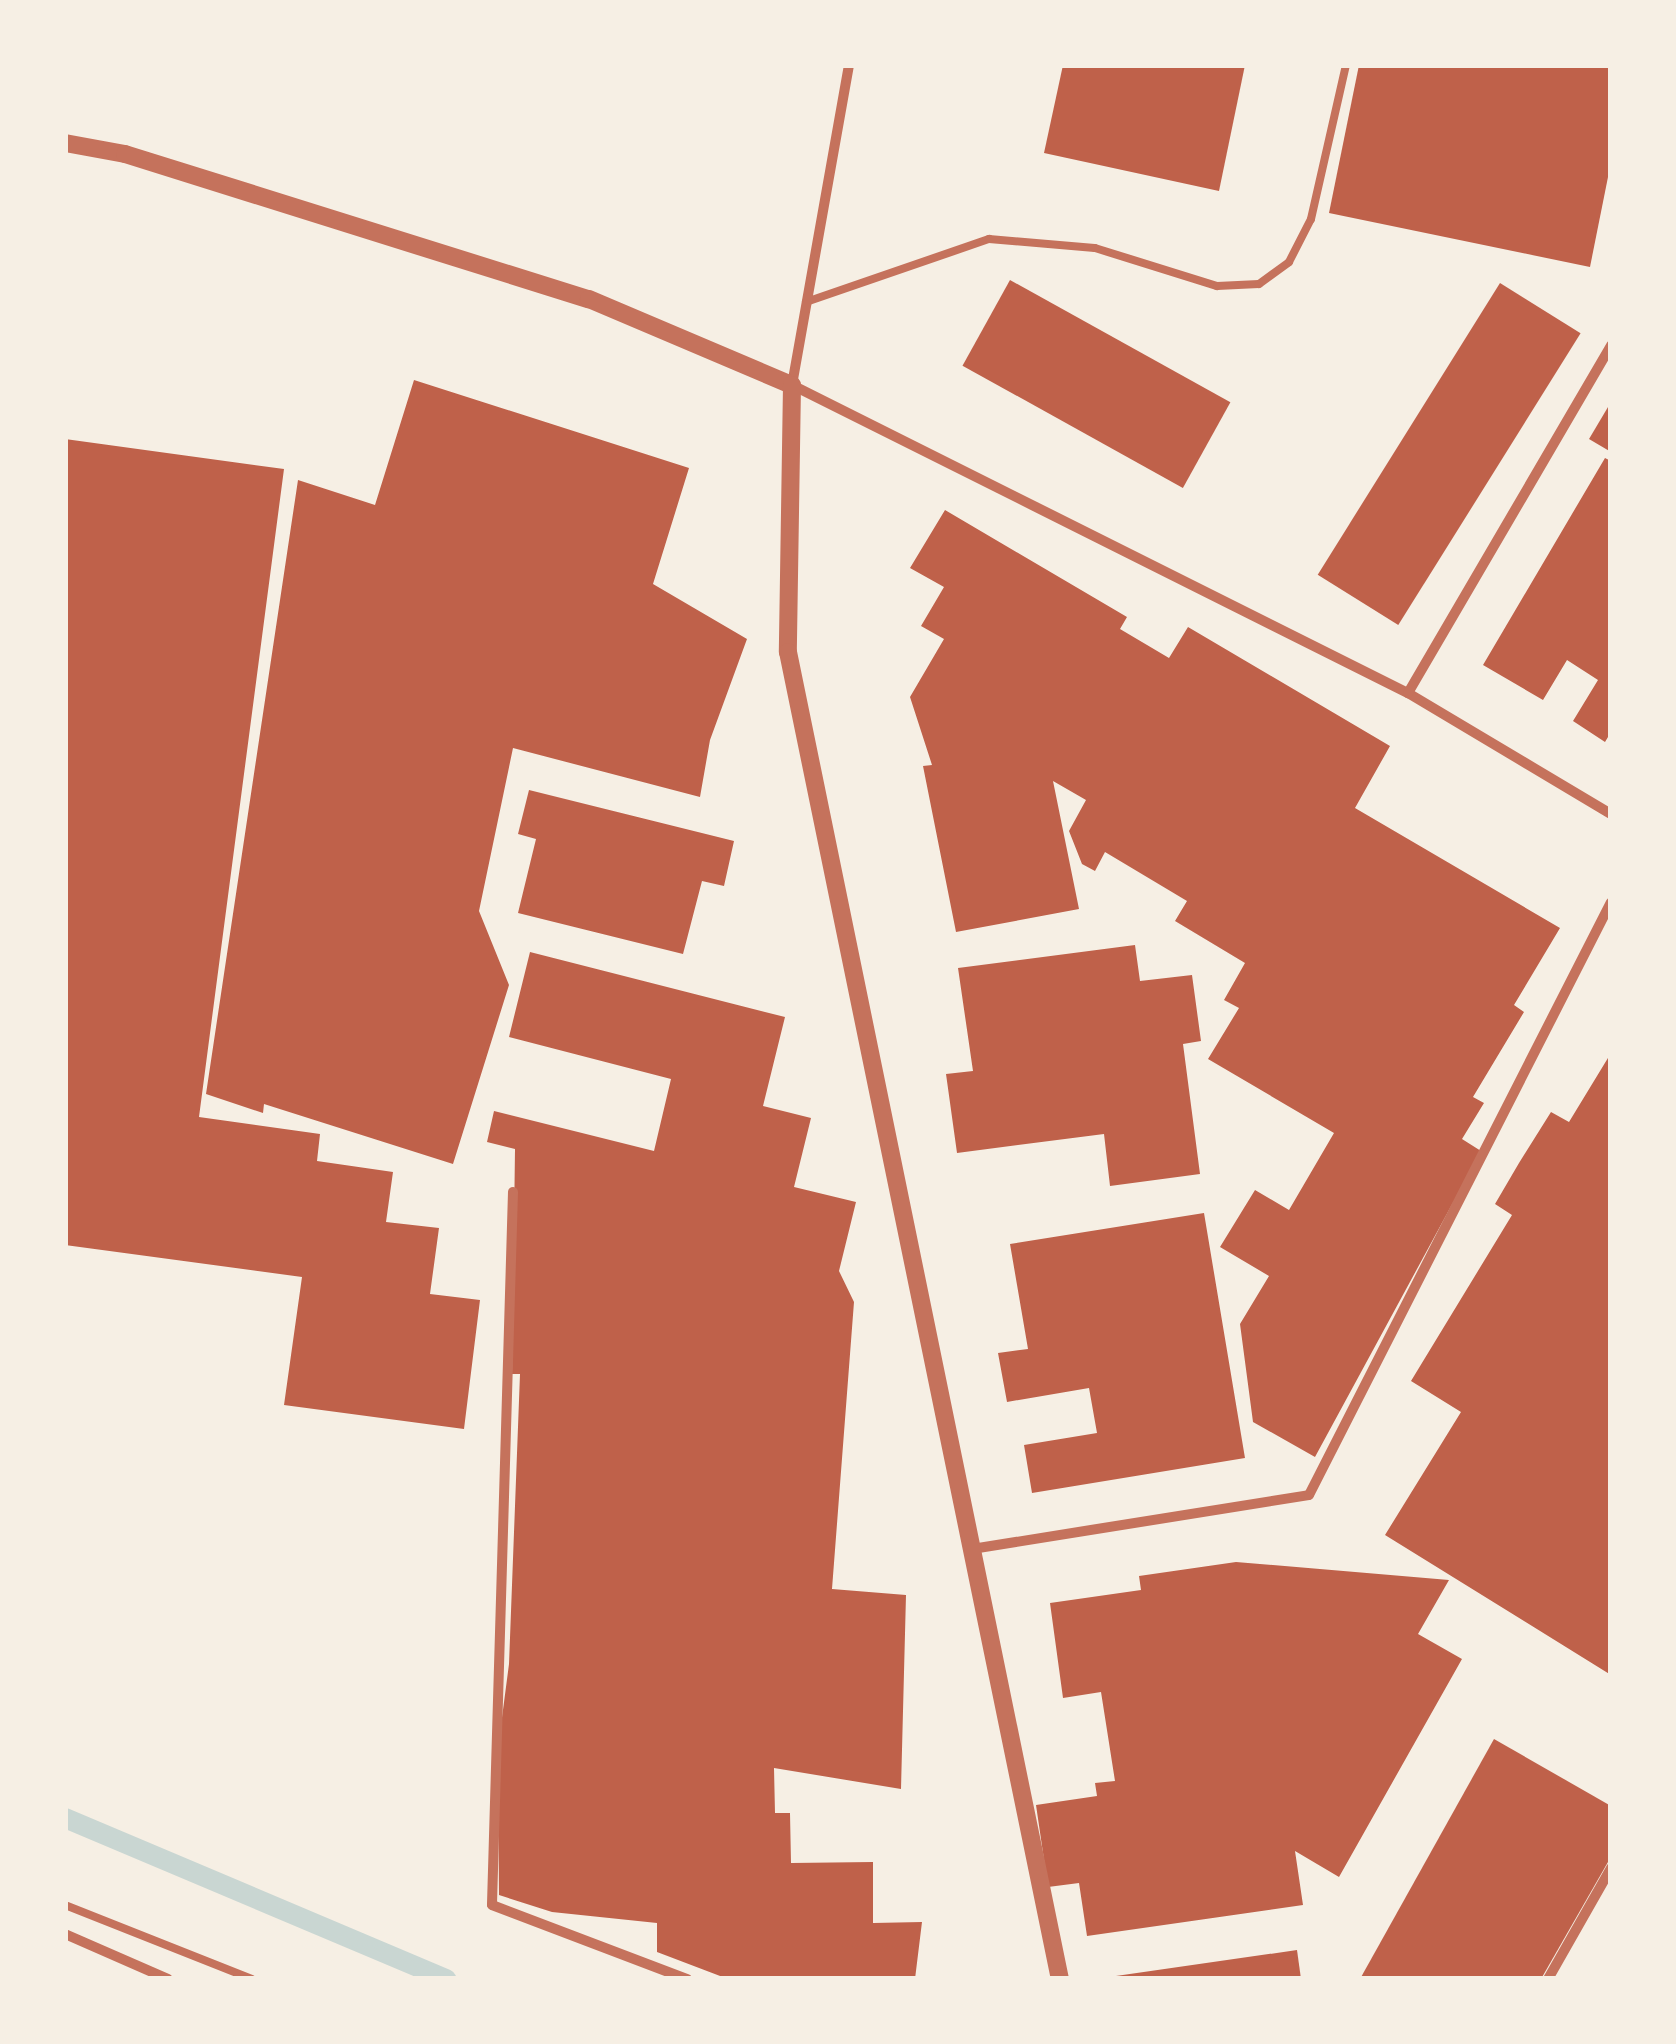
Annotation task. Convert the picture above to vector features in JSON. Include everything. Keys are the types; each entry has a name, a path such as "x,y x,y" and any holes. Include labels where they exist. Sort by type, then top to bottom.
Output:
{"street":[{"path":"850,65 792,386 788,652 1060,1979"},
{"path":"65,143 126,154 589,299 792,386 1408,693 1611,814"},
{"path":"1408,693 1611,344"},
{"path":"972,1549 1309,1496 1611,902"},
{"path":"513,1192 492,1905 687,1979"},
{"path":"1548,1979 1611,1868"},
{"path":"65,1934 168,1979"}],"lane":[{"path":"806,302 990,240 1094,248 1217,286 1260,284 1289,262 1311,219 1346,65"},
{"path":"65,1905 252,1979"}],"building":[{"path":"1063,65 1245,65 1219,191 1044,153"},
{"path":"1359,65 1611,65 1611,162 1590,267 1329,213"},
{"path":"1010,280 1230,402 1183,488 962,366"},
{"path":"1500,283 1581,333 1398,625 1318,575"},
{"path":"414,380 689,468 653,584 747,639 710,740 700,797 513,748 479,911 509,985 453,1164 264,1104 263,1113 206,1094 298,480 375,505"},
{"path":"1611,402 1611,452 1589,439"},
{"path":"65,439 284,469 199,1117 320,1134 317,1161 393,1172 386,1222 439,1228 430,1294 480,1300 464,1429 284,1405 302,1277 65,1245"},
{"path":"1605,458 1611,461 1611,732 1605,742 1573,721 1598,680 1567,660 1543,700 1483,665"},
{"path":"945,510 1127,617 1120,629 1169,658 1188,627 1390,746 1355,808 1560,928 1514,1005 1524,1012 1473,1097 1484,1103 1462,1139 1481,1151 1315,1457 1253,1422 1240,1324 1269,1276 1220,1247 1255,1190 1289,1210 1334,1133 1208,1059 1239,1008 1224,1000 1245,963 1175,921 1187,901 1105,852 1095,871 1082,864 1069,831 1086,800 1053,781 1079,909 956,932 923,766 932,765 910,697 944,639 921,626 944,587 910,568"},
{"path":"529,790 734,841 724,886 702,881 683,954 518,913 536,839 518,834"},
{"path":"1135,945 1140,981 1192,975 1201,1041 1183,1044 1200,1174 1110,1186 1104,1134 957,1153 946,1074 973,1071 958,968"},
{"path":"530,952 785,1017 763,1106 811,1118 794,1187 856,1202 839,1271 854,1302 832,1589 906,1595 901,1789 774,1768 775,1813 790,1813 791,1863 873,1862 873,1923 922,1922 915,1979 728,1979 657,1952 657,1923 552,1912 499,1895 498,1748 509,1664 520,1374 512,1374 515,1149 487,1142 494,1111 654,1151 671,1079 509,1037"},
{"path":"1611,1053 1611,1675 1385,1535 1461,1412 1411,1381 1512,1215 1495,1204 1519,1163 1551,1112 1569,1122"},
{"path":"1204,1213 1245,1458 1032,1493 1024,1445 1097,1433 1089,1388 1007,1402 998,1353 1028,1349 1010,1244"},
{"path":"1236,1562 1449,1580 1418,1634 1462,1659 1339,1877 1295,1851 1303,1905 1087,1936 1079,1883 1048,1887 1036,1805 1097,1796 1095,1783 1115,1781 1101,1692 1063,1698 1050,1603 1141,1590 1139,1576"},
{"path":"1494,1739 1611,1806 1608,1862 1541,1979 1360,1979"},
{"path":"1297,1950 1301,1979 1109,1979 1109,1977"}],"waterway":[{"path":"65,1818 446,1979"}]}
